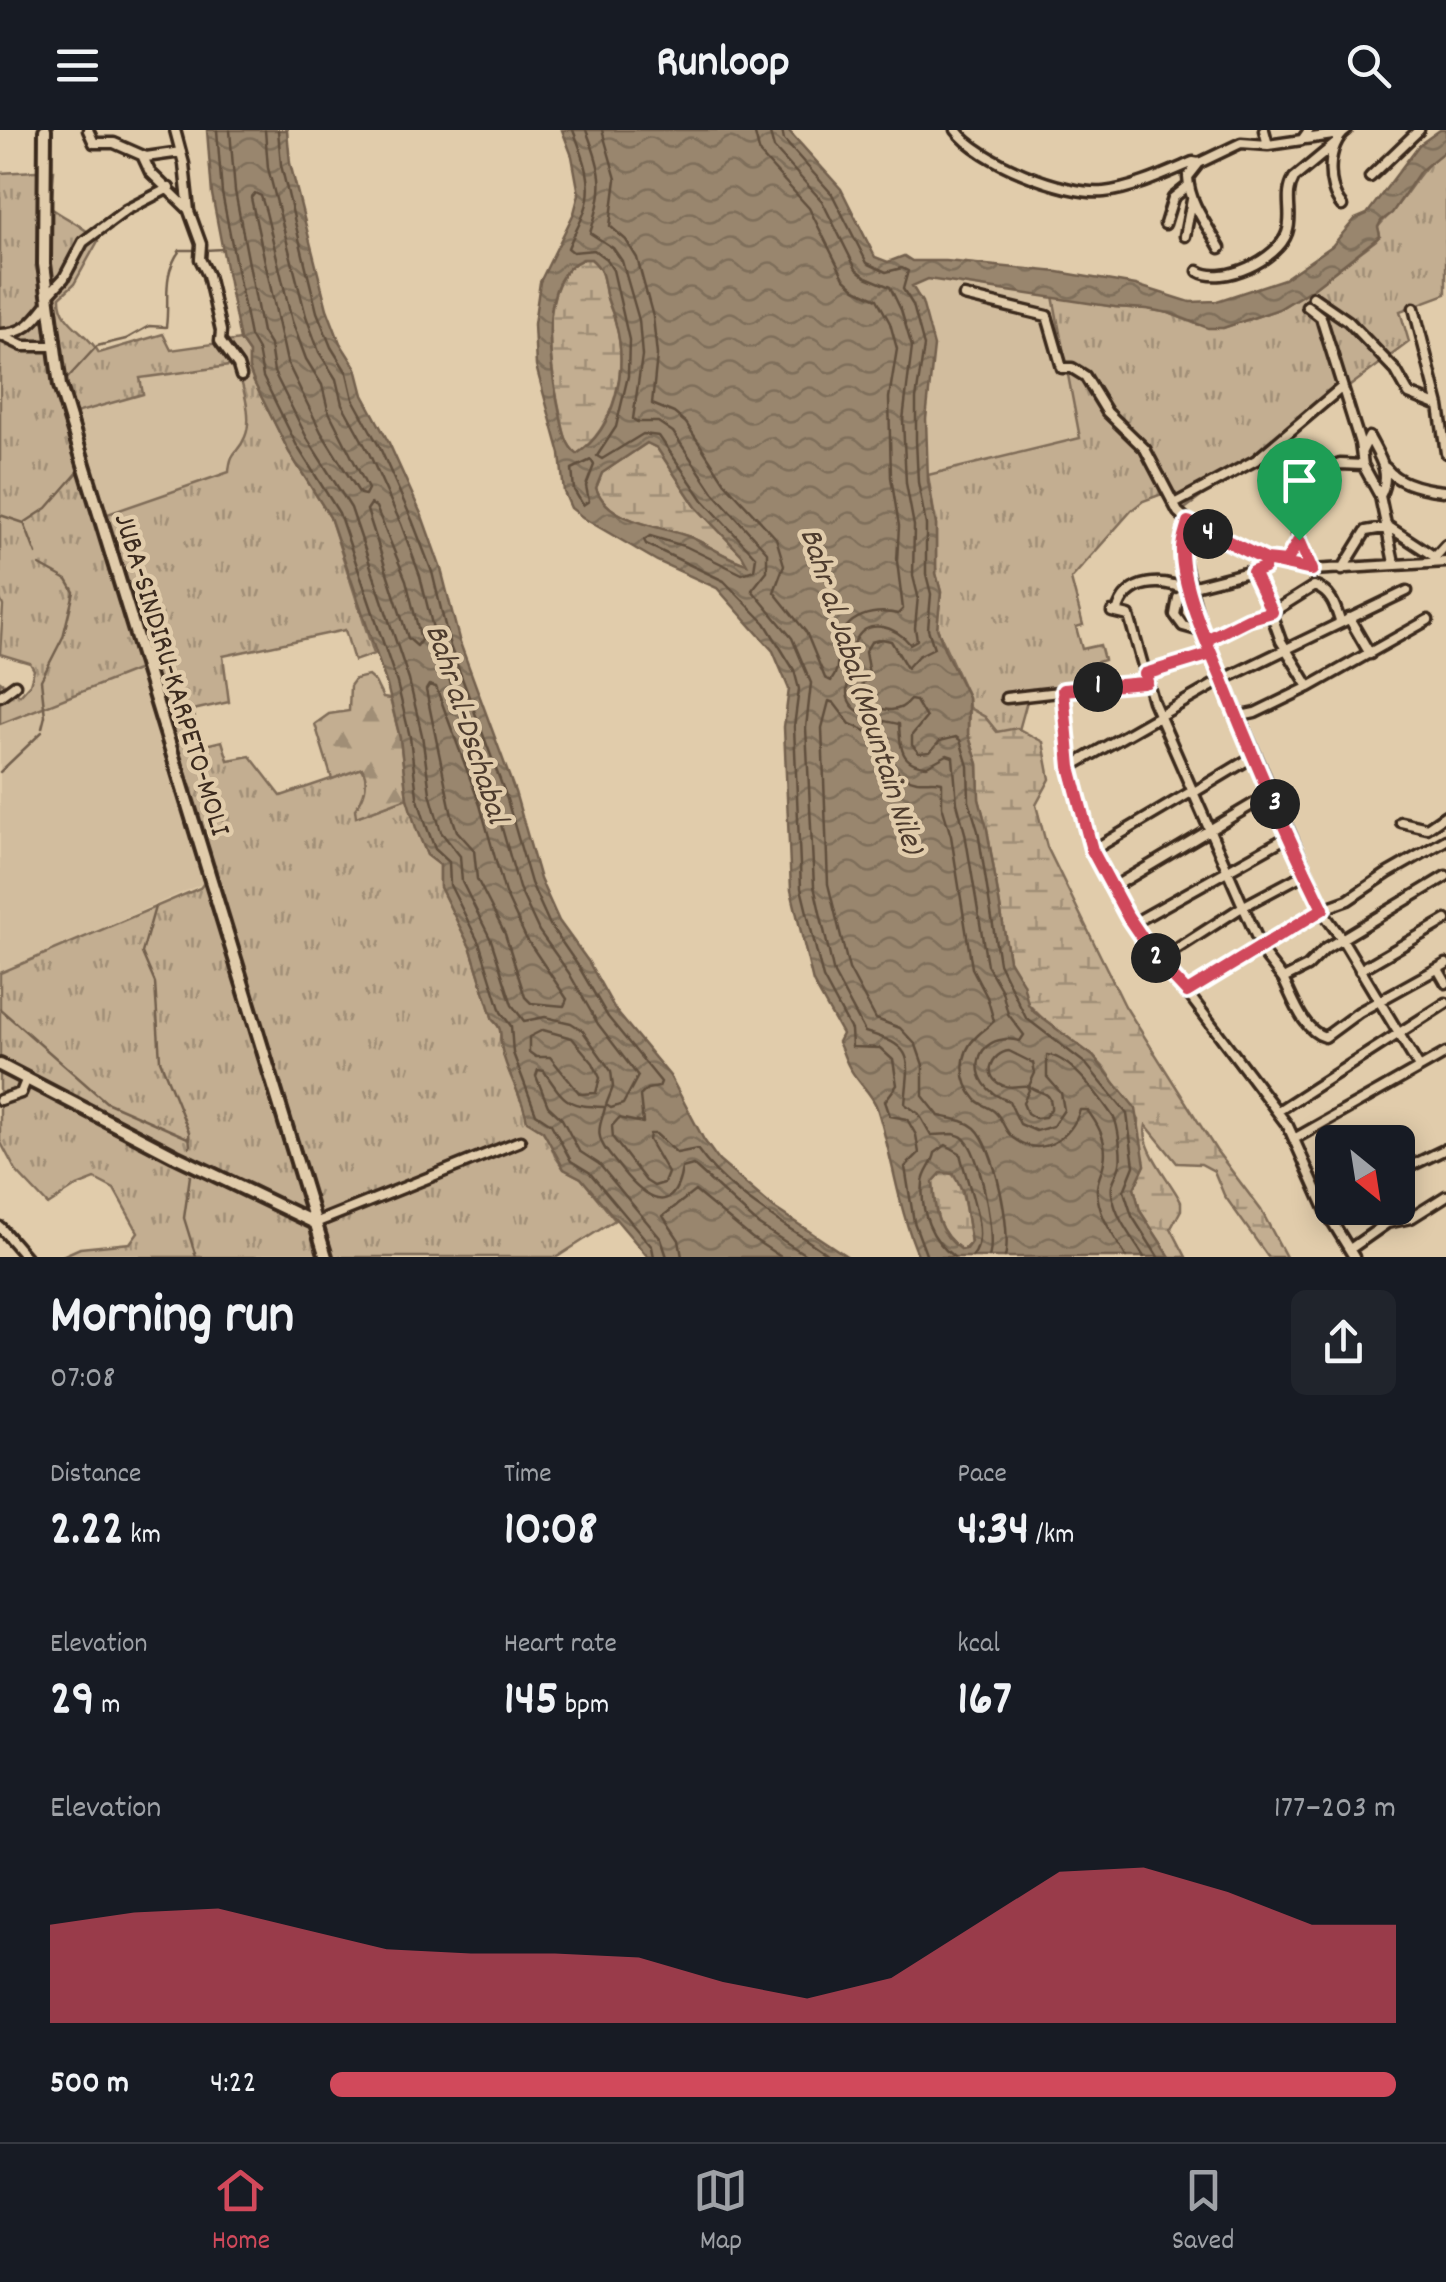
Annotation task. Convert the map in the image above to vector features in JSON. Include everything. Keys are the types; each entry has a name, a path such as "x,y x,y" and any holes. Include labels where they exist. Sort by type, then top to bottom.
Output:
{"main road":[{"name":"JUBA-SINDIRU-KARPETO-MOLI","path":"45,130 42,194 48,299 64,402 326,1257"},
{"path":"0,1065 175,1156 315,1222"}],"street":[{"path":"88,130 94,143 114,142 143,157 181,152"},
{"path":"175,130 189,211 208,276 220,341 241,376"},
{"path":"956,130 984,156 1042,180 1082,190 1102,192 1194,162 1199,164"},
{"path":"1264,130 1268,145"},
{"path":"1302,140 1309,130"},
{"path":"1370,177 1419,130"},
{"path":"1166,224 1173,198 1199,164 1241,143 1268,145 1343,132"},
{"path":"1198,271 1206,276 1226,277 1266,257 1280,245 1289,225 1286,200 1294,178 1335,144 1343,132"},
{"path":"1335,144 1332,160 1336,199 1342,206"},
{"path":"143,157 150,172 189,211"},
{"path":"1176,170 1188,181 1192,200 1220,248"},
{"path":"0,334 12,334 30,326 64,278 83,242 126,210 169,188"},
{"path":"1186,236 1192,200"},
{"path":"964,296 1047,316 1062,368 1072,368 1090,382 1107,412 1145,449 1188,522 1266,560 1312,570 1435,559 1446,546"},
{"path":"1313,297 1348,320 1396,371 1409,394 1440,406"},
{"path":"1307,306 1320,317 1363,465 1380,496 1394,563"},
{"path":"1414,308 1440,406 1446,453"},
{"path":"0,334 23,346 54,346"},
{"path":"1174,504 1256,460 1341,388"},
{"path":"1362,452 1370,437 1392,476 1443,491"},
{"path":"1312,570 1293,514 1316,485 1321,470 1340,464 1363,465"},
{"path":"1380,496 1386,485 1386,468"},
{"path":"1188,522 1181,549 1190,589 1203,636 1236,718 1323,909 1419,1066"},
{"path":"1342,570 1366,531 1388,527 1435,559 1446,562"},
{"path":"1286,562 1299,540"},
{"path":"1266,560 1264,568 1190,589 1178,598 1174,608 1183,626 1203,636 1271,612 1314,586 1325,590 1370,654"},
{"path":"1253,572 1286,650 1308,687"},
{"path":"1190,589 1164,581 1132,588 1114,612 1129,616 1159,716 1191,793 1261,947 1308,1026 1320,1036 1332,1033 1442,967 1446,983"},
{"path":"1070,767 1222,680 1406,591"},
{"path":"1236,718 1308,687 1428,620"},
{"path":"1006,698 1146,678 1211,654"},
{"path":"0,696 14,685"},
{"path":"1063,690 1070,767 1092,850 1132,924 1243,1065 1260,1094 1278,1111 1315,1178"},
{"path":"1092,850 1254,756"},
{"path":"1112,888 1270,794"},
{"path":"1401,822 1426,828 1446,816"},
{"path":"1132,924 1289,836"},
{"path":"1187,992 1446,840"},
{"path":"1158,961 1242,906 1306,873"},
{"path":"1282,980 1342,938 1446,876"},
{"path":"1360,970 1446,920"},
{"path":"1278,1111 1446,1003"},
{"path":"1294,1139 1446,1053"},
{"path":"0,1100 21,1093 27,1078"},
{"path":"315,1222 520,1141"},
{"path":"1415,1164 1446,1149"},
{"path":"1339,1225 1352,1253 1387,1223 1411,1218 1446,1196"},
{"path":"0,1228 26,1257"}],"shaded area":[{"path":"928,279 1053,296 1080,438 928,475 926,400 933,360 931,329 919,294 912,286"},
{"path":"237,365 249,420 245,440 230,456 229,472 105,515 72,414 143,394 139,378"},
{"path":"143,668 204,883 0,973 0,724"}],"green space":[{"path":"1446,150 1446,294 1400,311 1409,342 1178,514 1162,494 1132,510 1071,579 1083,625 1076,627 1082,649 1100,645 1104,660 1084,666 1089,685 1029,694 1019,730 997,732 985,717 969,708 968,697 937,628 941,592 928,475 1080,438 1053,296 1169,313 1196,324 1223,328 1279,309 1376,240 1380,224 1424,169"},
{"path":"54,170 51,208 98,241 74,284 60,297 64,314 99,353 163,334 171,350 240,340 249,353 254,382 289,452 330,517 374,654 354,661 345,630 223,656 229,702 193,710 201,746 222,741 228,760 250,756 281,796 363,768 366,786 357,816 407,798 427,855 440,865 440,887 471,949 493,1020 501,1029 500,1039 520,1099 564,1169 581,1178 615,1220 557,1257 60,1257 80,1248 130,1243 138,1232 114,1189 95,1179 48,1205 16,1171 0,1141 0,973 204,883 142,668 0,724 0,681 20,695 30,684 34,670 30,663 0,654 0,173","holes":["237,365 248,411 247,429 231,459 229,472 105,515 72,414 143,394 140,378"]},
{"path":"583,259 591,259 602,275 616,324 620,360 609,413 601,429 577,454 567,441 562,424 550,328 558,286 568,270"},
{"path":"647,443 657,448 696,507 747,564 690,537 637,522 603,500 596,488 602,473"},
{"path":"368,676 383,698 390,699 400,738 407,798 356,817 355,809 365,790 362,768 332,779 315,724 329,714 349,711 350,686 355,679"},
{"path":"969,708 985,717 997,732 1017,728 1043,742 1050,779 1036,805 1047,847 1125,1006 1216,1150 1261,1210 1286,1257 1268,1257 1224,1195 1214,1171 1201,1164 1177,1163 1146,1125 1152,1154 1181,1202 1171,1228 1186,1257 1170,1257 1140,1211 1134,1188 1145,1165 1139,1120 1093,1056 1050,1026 1028,1004 1009,960 979,799 978,764 968,734"},
{"path":"950,1172 962,1194 971,1243 962,1250 942,1228 935,1202 933,1182 941,1173"}],"water":[{"name":"Bahr al-Dschabal","path":"207,130 287,130 290,163 327,309 340,343 356,368 363,395 422,516 441,569 460,643 515,792 540,879 559,921 588,961 616,1011 670,1076 719,1161 774,1208 848,1257 648,1257 581,1178 564,1169 543,1131 527,1121 471,949 440,887 440,865 427,855 416,828 387,685 330,517 289,452 249,369 249,353 240,340 212,194"},
{"name":"Bahr al Jabal (Mountain Nile)","path":"562,130 788,130 841,189 875,257 888,262 904,256 912,261 1058,272 1136,285 1190,302 1217,301 1284,279 1332,246 1355,219 1367,214 1419,145 1446,130 1446,150 1420,171 1392,213 1381,221 1380,236 1312,289 1279,309 1223,328 1208,328 1147,309 928,279 912,286 922,302 934,346 926,419 928,481 941,592 937,628 968,697 968,734 978,764 979,799 1009,960 1034,1012 1093,1056 1136,1109 1145,1165 1134,1188 1140,1211 1170,1257 919,1257 877,1108 847,1063 838,1042 842,1034 813,982 791,890 784,727 789,689 773,651 717,588 657,561 585,519 571,508 564,492 560,454 536,366 534,324 540,282 574,213 579,194","holes":["583,259 591,259 602,275 616,325 620,360 610,413 590,443 577,454 562,425 552,368 550,324 558,284 568,269","647,443 657,448 696,507 747,564 690,537 637,522 612,509 596,488 602,473","941,1173 954,1174 963,1192 971,1242 966,1249 962,1250 942,1229 933,1182"]}],"waterway":[{"path":"205,250 223,249"},
{"path":"63,383 97,346 126,339 149,326 166,327 170,269 180,250 197,250"},
{"path":"60,406 64,415"},
{"path":"0,515 24,523 47,508 79,471 77,454"},
{"path":"24,523 36,554"},
{"path":"40,565 67,580 74,592 63,637 41,680 45,716 42,728"},
{"path":"0,772 42,732"},
{"path":"155,907 142,953 155,983 160,1060 189,1132 190,1147"},
{"path":"0,1009 106,1102 190,1139"},
{"path":"190,1176 184,1218 196,1257"}],"route":[{"path":"1299,540 1286,562 1272,560 1266,560 1264,568 1253,572 1272,612 1206,640 1211,654 1145,674 1147,682 1143,683 1063,690 1070,767 1092,850 1128,917 1158,961 1187,992 1323,909 1236,718 1222,680 1211,654 1203,635 1181,549 1188,522 1266,560 1312,570 1299,540"}]}
